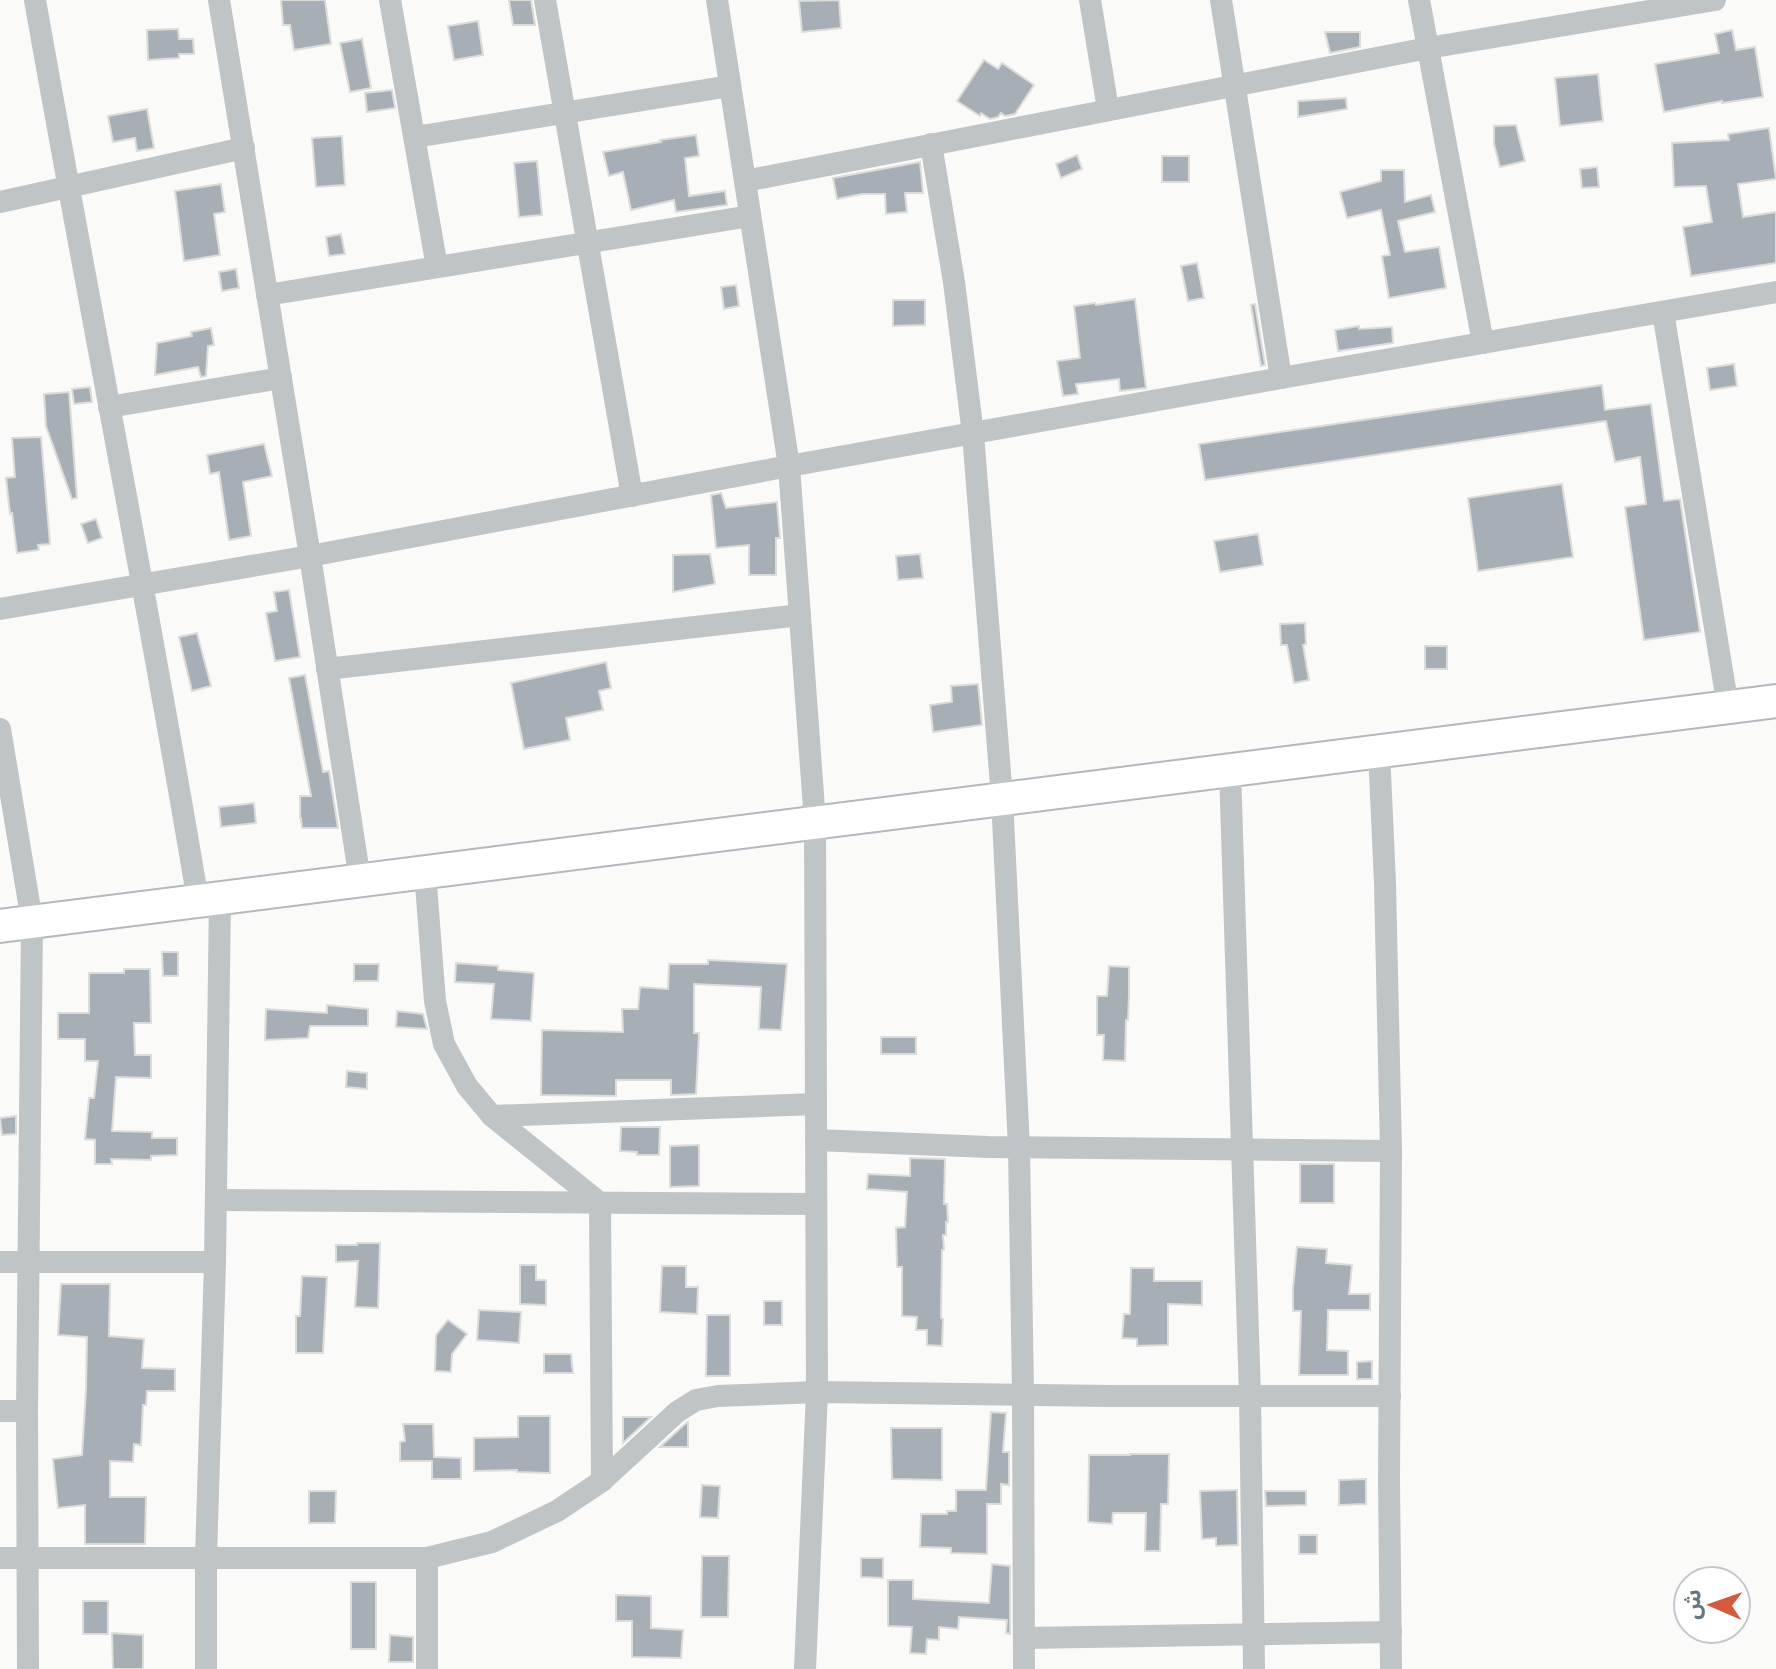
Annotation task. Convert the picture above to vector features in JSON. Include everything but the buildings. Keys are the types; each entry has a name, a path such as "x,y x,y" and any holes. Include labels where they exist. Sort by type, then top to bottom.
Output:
{"main road":[{"path":"0,926 1776,701"}],"street":[{"path":"35,0 170,731 209,900 216,1200 206,1669"},
{"path":"219,0 360,880"},
{"path":"390,0 437,267"},
{"path":"545,0 632,496"},
{"path":"717,0 789,466 815,822 817,1392 805,1669"},
{"path":"1090,0 1108,109"},
{"path":"1221,0 1281,378"},
{"path":"1419,0 1483,343"},
{"path":"745,181 1428,48 1610,9 1715,0"},
{"path":"415,137 730,86"},
{"path":"931,144 954,282 973,434 1002,798 1019,1147 1024,1669"},
{"path":"0,202 244,148"},
{"path":"267,295 750,216"},
{"path":"0,609 1776,292"},
{"path":"1663,312 1728,707"},
{"path":"109,407 281,378"},
{"path":"327,669 800,615"},
{"path":"0,731 32,921 28,1669"},
{"path":"1379,751 1391,1151 1391,1669"},
{"path":"1230,770 1250,1396 1254,1669"},
{"path":"425,872 435,1001 444,1044 467,1086 492,1116 600,1203"},
{"path":"492,1116 816,1104"},
{"path":"816,1140 1019,1147 1391,1151"},
{"path":"216,1200 816,1204"},
{"path":"600,1203 602,1481"},
{"path":"0,1262 215,1262"},
{"path":"0,1558 427,1558 492,1542 557,1511 602,1481 677,1412 696,1400 718,1396 817,1392 1390,1396"},
{"path":"0,1411 27,1411"},
{"path":"427,1558 427,1669"},
{"path":"1024,1638 1391,1632"}]}
